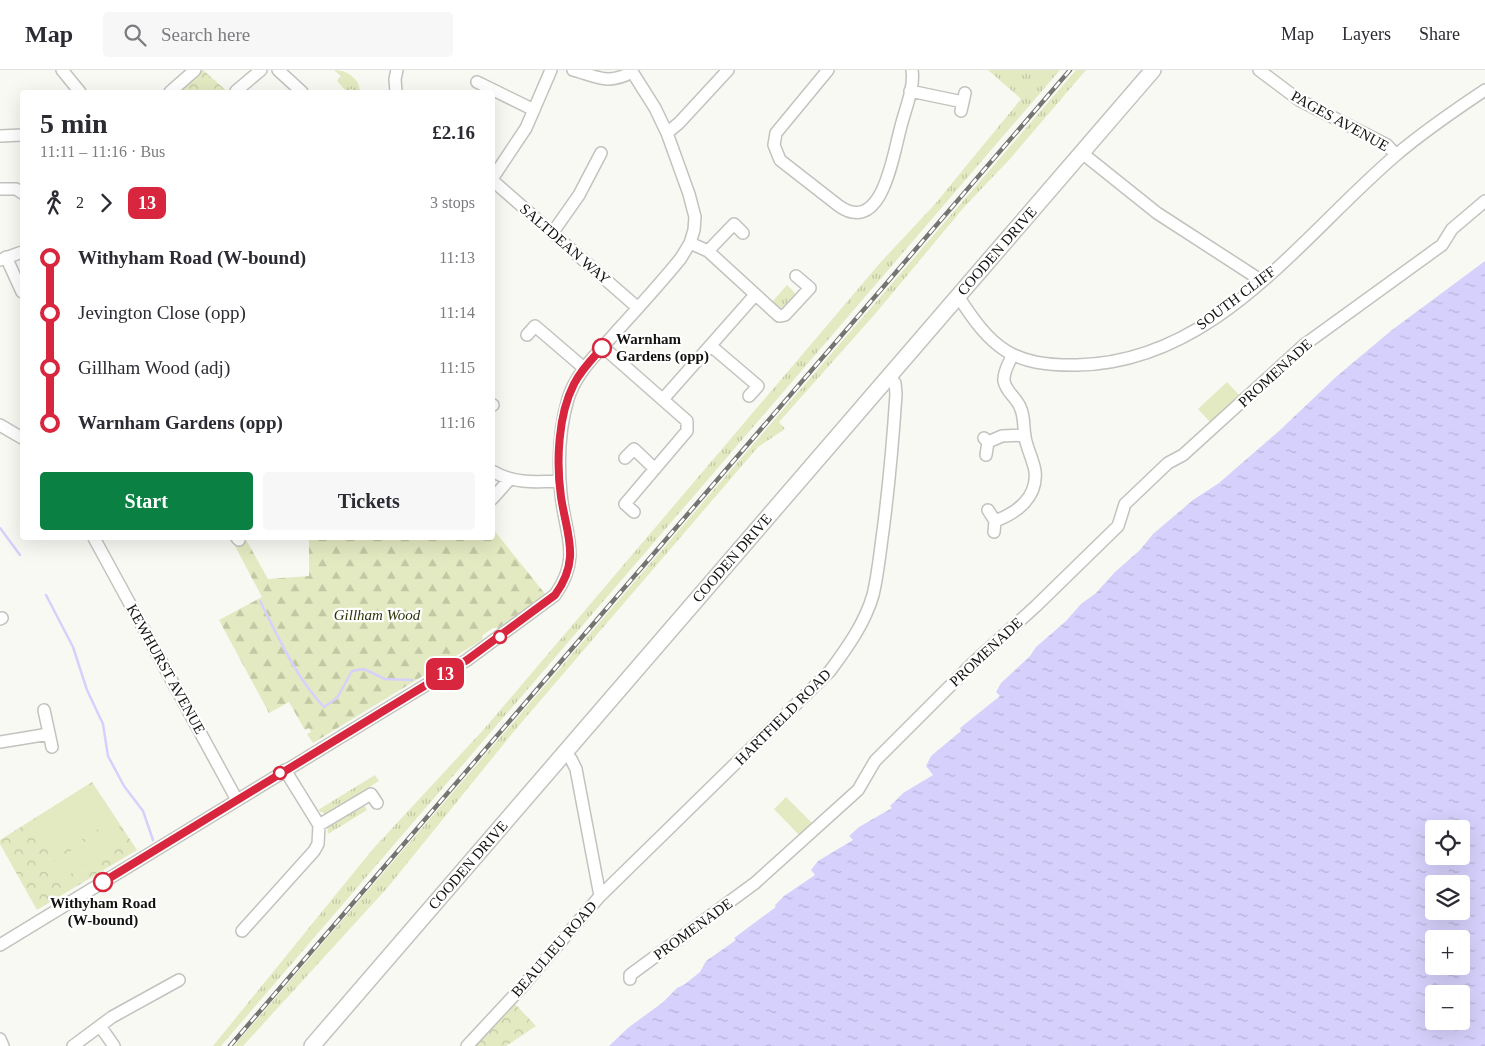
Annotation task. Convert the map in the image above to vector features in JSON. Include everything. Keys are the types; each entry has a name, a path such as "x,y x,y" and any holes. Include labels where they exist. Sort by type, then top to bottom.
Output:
{"main road":[{"name":"COODEN DRIVE","path":"312,1046 1154,70"}],"street":[{"path":"62,70 78,90"},
{"path":"172,90 195,70"},
{"path":"237,90 261,70"},
{"path":"278,70 300,90"},
{"path":"396,90 397,70"},
{"path":"495,176 516,146 551,70"},
{"path":"0,945 467,660 555,595 568,572 571,546 560,481 560,451 568,399 584,368 681,258 690,243 695,217 689,194 667,133 655,108 632,71 618,80 604,80 574,70"},
{"path":"667,133 679,124 728,70"},
{"path":"828,70 776,133 774,145 780,160 847,212 862,212 872,206 885,189 910,91 912,70"},
{"name":"PAGES AVENUE","path":"1259,70 1300,100 1387,145 1396,155"},
{"path":"484,82 534,110"},
{"name":"SOUTH CLIFF","path":"958,296 988,338 1012,356 1037,363 1059,365 1103,364 1133,358 1181,338 1222,313 1262,281 1396,155 1441,119 1485,90"},
{"path":"910,91 963,102"},
{"path":"0,136 20,135"},
{"path":"1082,153 1157,213 1262,281"},
{"path":"553,232 579,195 595,157"},
{"name":"SALTDEAN WAY","path":"495,183 638,308"},
{"path":"0,189 16,189 20,191"},
{"name":"PROMENADE","path":"630,978 630,975 755,883 858,790 875,761 974,662 1036,606 1118,526 1126,504 1168,463 1183,455 1304,345 1442,245 1452,230 1485,201"},
{"path":"708,252 734,224 743,233"},
{"path":"690,243 708,252 779,316 785,315 810,288 796,276"},
{"path":"20,253 3,259 20,289"},
{"path":"664,398 755,295"},
{"path":"527,335 535,326 584,368"},
{"path":"711,346 758,386 749,396"},
{"path":"603,347 664,398 687,421 688,431 625,504 634,512"},
{"path":"988,510 995,527 1022,506 1030,494 1035,480 1035,471 1025,435 1025,419 1019,405 1009,394 1004,379 1012,356"},
{"name":"HARTFIELD ROAD","path":"600,896 830,671 862,623 873,596 892,464 896,394 895,384 889,376"},
{"path":"0,425 20,437"},
{"path":"986,455 986,439 1025,435"},
{"path":"625,458 634,449 655,469"},
{"path":"495,473 509,480 522,482 560,481"},
{"path":"495,503 509,480"},
{"name":"KEWHURST AVENUE","path":"95,540 237,800"},
{"path":"44,710 52,747"},
{"path":"0,742 49,734"},
{"name":"BEAULIEU ROAD","path":"467,1046 534,973 600,896 576,769 565,752"},
{"path":"242,931 314,851 318,844 319,825 285,770"},
{"path":"319,825 371,794 377,803"},
{"path":"73,1046 134,1004 179,980"},
{"path":"100,1026 114,1046"},
{"path":"0,1039 3,1046"}],"green space":[{"path":"203,70 226,90 181,90"},
{"path":"334,70 339,70 352,76 358,83 360,90 345,90 337,81 341,76"},
{"path":"988,70 1060,70 221,1046 213,1046 372,850 485,728 880,263 935,204 1021,99"},
{"path":"1076,70 1086,70 1009,160 965,206 875,314 779,422 785,429 758,447 515,730 388,887 243,1046 234,1046"},
{"path":"787,285 795,293 794,301 784,310 772,302"},
{"path":"1227,382 1240,396 1211,423 1198,409"},
{"name":"Gillham Wood","path":"495,531 546,595 498,628 493,628 483,635 482,640 313,743 307,734 311,732 309,728 305,730 289,702 269,713 219,620 262,597 234,544 241,540 246,540 268,579 309,576 309,540 495,540"},
{"path":"375,775 379,781 326,814 318,810"},
{"path":"92,782 137,850 37,910 0,844 0,840"},
{"path":"92,784 114,819 55,857 33,821"},
{"path":"786,797 814,825 801,837 774,809"},
{"path":"363,803 367,810 328,834 327,825"},
{"path":"116,822 126,839 58,882 48,865"},
{"path":"515,1004 536,1026 506,1046 475,1046"}],"water":[{"path":"1485,261 1485,1046 609,1046 629,1027 700,972 706,961 736,940 734,938 776,907 775,905 784,896 815,875 811,870 818,861 853,840 849,836 859,827 892,808 890,806 903,793 933,775 926,766 931,756 961,731 960,728 1000,696 996,692 1001,683 1030,656 1036,647 1066,621 1081,604 1096,593 1115,572 1140,550 1153,534 1193,500 1219,483 1279,431 1337,376 1392,330"}],"waterway":[{"path":"0,528 20,555"},
{"path":"46,595 73,647 87,690 103,724 108,756 124,786 143,811 153,840"},
{"path":"260,601 296,670 324,707 337,698 352,671 364,669 385,679 412,680"}],"railway":[{"path":"230,1046 1070,70"}],"bus line":[{"name":"13","path":"103,882 467,660 546,604 555,595 563,584 571,559 571,546 561,496 560,481 560,451 563,424 568,399 574,384 584,368 602,348"}],"place":[{"name":"Warnham Gardens (opp)","path":"602,348"},
{"name":"Withyham Road (W-bound)","path":"103,882"}]}
